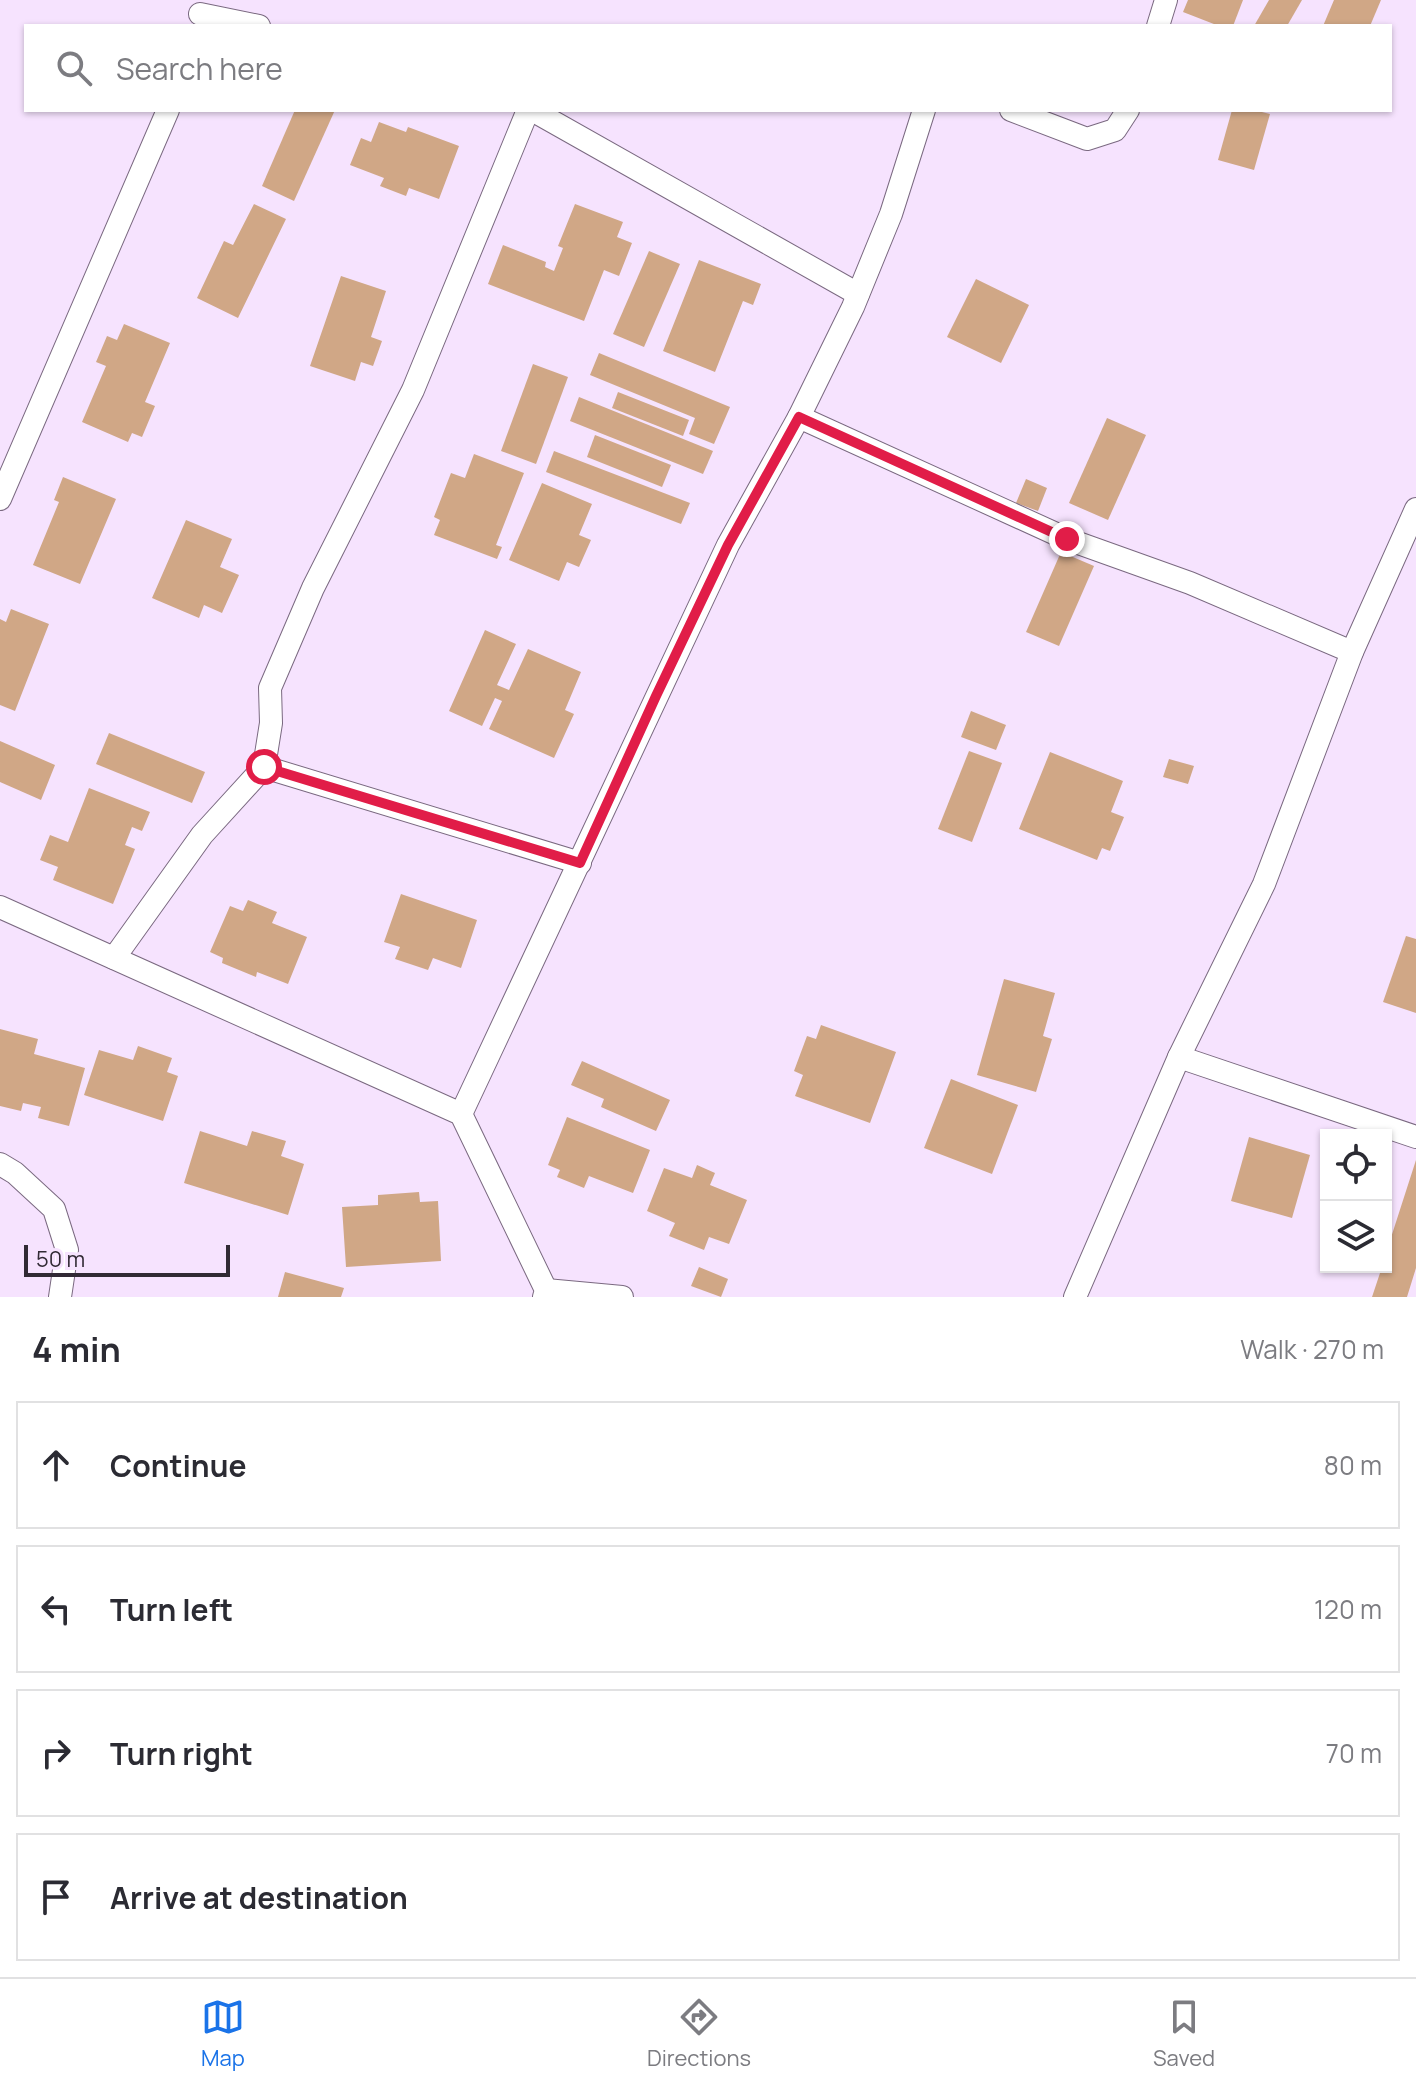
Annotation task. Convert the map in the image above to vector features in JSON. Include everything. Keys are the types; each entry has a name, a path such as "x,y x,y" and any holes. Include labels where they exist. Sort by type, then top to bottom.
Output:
{"street":[{"path":"1159,24 1166,0"},
{"path":"198,13 250,24"},
{"path":"0,499 167,112"},
{"path":"114,958 202,835 264,767 271,723 270,688 313,588 413,390 529,112"},
{"path":"534,112 858,294"},
{"path":"461,1114 728,545 799,417 858,294 891,214 923,112"},
{"path":"1016,112 1087,139 1115,130 1127,112"},
{"path":"799,417 1067,539 1190,583 1352,652"},
{"path":"1075,1297 1179,1057 1264,884 1352,652 1416,509"},
{"path":"264,767 580,863"},
{"path":"0,907 461,1114 545,1294 622,1297"},
{"path":"1179,1057 1416,1137"},
{"path":"0,1164 15,1173 54,1209 67,1250 60,1297"}],"building":[{"path":"1188,0 1243,0 1234,24 1214,24 1183,12"},
{"path":"1269,0 1302,0 1288,24 1255,24"},
{"path":"1334,0 1381,0 1371,24 1324,24"},
{"path":"294,112 334,112 294,201 262,186"},
{"path":"1231,112 1270,114 1254,170 1218,160"},
{"path":"379,122 406,132 408,127 459,146 439,199 409,188 406,196 380,186 384,178 350,165 361,138 371,142"},
{"path":"254,204 286,219 238,318 197,298 224,241 233,245"},
{"path":"575,204 623,222 617,237 632,243 619,276 604,270 584,321 488,284 503,245 546,262 545,267 554,271 563,248 558,246"},
{"path":"649,251 680,264 644,347 613,334"},
{"path":"699,260 761,284 753,305 743,301 715,372 663,351"},
{"path":"341,276 386,291 371,337 382,341 373,366 361,362 355,381 310,366"},
{"path":"976,279 1029,305 1001,363 947,337"},
{"path":"124,324 170,343 145,402 155,406 142,437 132,433 128,442 82,422 106,366 96,362 107,336 117,340"},
{"path":"599,353 730,407 714,444 689,434 695,418 590,375"},
{"path":"533,364 568,377 536,464 501,451"},
{"path":"618,392 689,420 683,436 612,408"},
{"path":"579,397 713,451 703,474 570,421"},
{"path":"1107,418 1146,435 1108,520 1069,503"},
{"path":"595,435 671,465 662,487 587,457"},
{"path":"554,451 690,503 681,524 546,472"},
{"path":"474,454 524,473 496,545 502,547 497,559 434,535 440,520 434,517 451,473 465,478"},
{"path":"63,477 116,499 80,584 33,565 59,502 54,500"},
{"path":"1026,479 1047,488 1038,511 1016,503"},
{"path":"542,483 592,504 579,535 591,540 579,567 567,562 559,581 509,560"},
{"path":"186,520 232,539 220,567 239,575 222,613 204,605 199,618 152,598"},
{"path":"1061,552 1094,566 1059,646 1026,632"},
{"path":"11,609 49,624 15,711 0,705 0,619 6,622"},
{"path":"485,630 516,644 497,685 509,690 528,649 581,672 565,710 574,714 554,758 489,729 502,701 495,698 482,726 449,711"},
{"path":"971,711 1006,725 996,750 961,737"},
{"path":"109,733 205,772 192,803 96,764"},
{"path":"0,741 55,765 41,800 0,782"},
{"path":"969,751 1002,763 972,842 938,829"},
{"path":"1050,752 1123,781 1111,812 1124,817 1110,851 1102,848 1097,860 1019,829"},
{"path":"1169,759 1194,766 1188,784 1163,777"},
{"path":"89,788 150,812 142,831 132,827 125,845 135,849 113,904 53,880 58,867 40,860 50,835 68,842"},
{"path":"401,894 477,920 461,968 433,958 428,970 395,959 400,947 384,942"},
{"path":"248,900 277,912 272,923 307,937 288,984 257,972 256,977 222,963 223,958 210,952 230,906 243,911"},
{"path":"1406,936 1416,939 1416,1013 1383,1002"},
{"path":"1004,979 1055,993 1043,1036 1052,1039 1036,1092 977,1075"},
{"path":"821,1025 896,1052 870,1123 795,1096 803,1075 794,1071 807,1036 816,1039"},
{"path":"0,1029 38,1039 34,1054 85,1068 69,1126 38,1118 41,1107 23,1103 21,1111 0,1106"},
{"path":"138,1046 172,1058 167,1072 178,1076 163,1121 84,1095 99,1050 133,1060"},
{"path":"582,1061 670,1100 656,1131 601,1107 604,1099 571,1085"},
{"path":"951,1079 1018,1105 992,1174 924,1148"},
{"path":"567,1117 650,1150 633,1193 589,1176 584,1188 557,1177 560,1170 548,1165"},
{"path":"200,1131 247,1146 252,1131 286,1141 281,1156 304,1164 288,1215 184,1183"},
{"path":"1249,1137 1310,1155 1292,1218 1231,1201"},
{"path":"1416,1160 1416,1268 1407,1297 1372,1297 1380,1273 1392,1273 1392,1234"},
{"path":"697,1165 715,1173 710,1185 747,1200 729,1244 709,1237 704,1250 669,1236 675,1223 647,1211 664,1168 692,1178"},
{"path":"419,1192 420,1202 438,1201 441,1261 346,1267 342,1207 378,1205 378,1195"},
{"path":"699,1267 728,1279 721,1297 691,1286"},
{"path":"285,1272 344,1288 341,1297 278,1297"}],"route":[{"path":"264,767 580,863 728,545 799,417 1067,539"}]}
